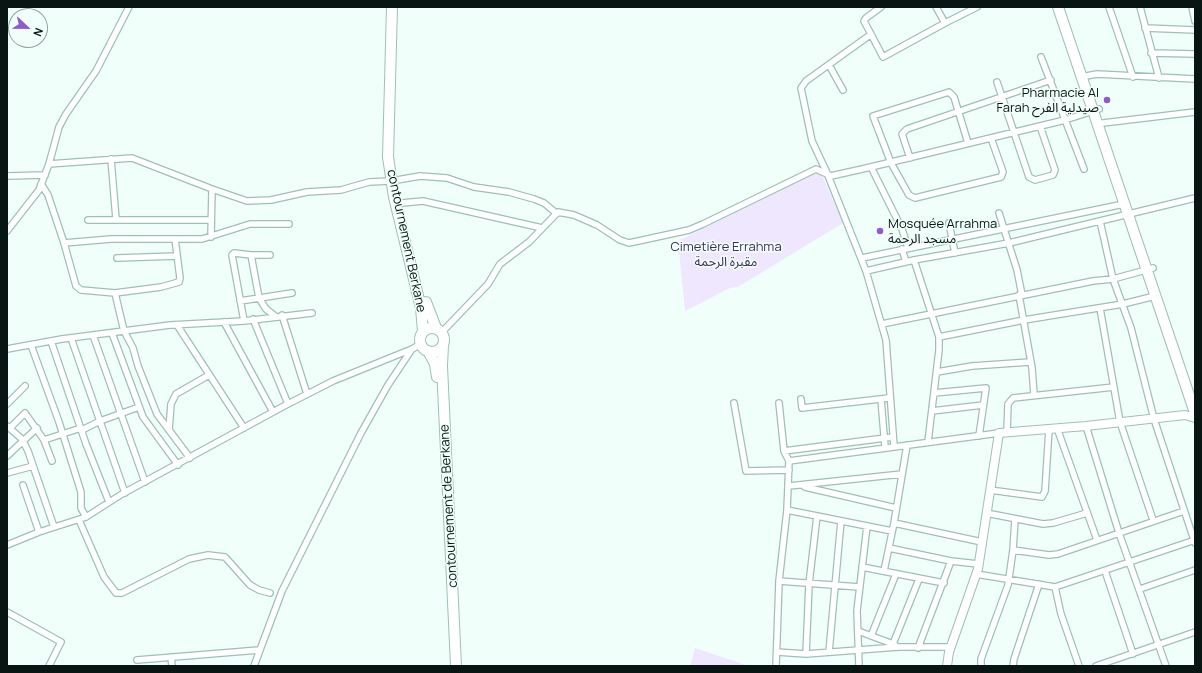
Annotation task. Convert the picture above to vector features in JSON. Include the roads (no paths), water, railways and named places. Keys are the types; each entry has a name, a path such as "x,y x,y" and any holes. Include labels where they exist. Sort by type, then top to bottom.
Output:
{"highway":[{"name":"contournement Berkane","path":"392,7 387,136 394,180 421,308 423,331"},
{"path":"398,7 394,180 402,203 429,312 444,338 443,345 435,352 420,348"},
{"path":"1058,7 1096,110 1124,204 1131,214"},
{"path":"1064,7 1084,76"},
{"path":"1096,110 1103,122 1131,214 1195,392"},
{"path":"1150,269 1155,296 1195,413"},
{"path":"439,330 429,328 423,331 420,337 420,348 434,364 438,384 451,666"},
{"name":"contournement de Berkane","path":"443,345 442,366 456,666"}],"street":[{"path":"7,232 42,184 59,127 66,114 96,71 129,7"},
{"path":"881,7 864,21 870,35 883,57 977,7"},
{"path":"936,7 945,23"},
{"path":"1109,7 1133,77"},
{"path":"1140,7 1158,78"},
{"path":"1192,7 1195,22"},
{"path":"1145,28 1195,30"},
{"path":"870,35 806,81 801,88 812,141 828,173 862,258 882,324 886,340 889,398 894,446"},
{"path":"1151,53 1195,54"},
{"path":"1041,57 1084,169"},
{"path":"829,65 843,90"},
{"path":"1084,76 1195,79"},
{"path":"910,158 902,134 904,131 1051,80"},
{"path":"997,82 1001,98 1015,133 1030,178 1035,180 1055,173 1040,126"},
{"path":"968,143 954,96 949,92 874,116 891,163 909,195 915,198 1001,177 1003,172 991,138"},
{"path":"439,330 488,284 500,264 524,247 556,213 560,212 574,214 597,225 620,240 629,243 689,230 816,169 828,173 831,176 837,175 1015,133 1096,110"},
{"path":"1103,122 1195,112"},
{"path":"49,164 132,158 212,190 238,198 256,201 307,192 341,190 369,182 420,176 447,178 474,188 509,192 534,199 544,203 556,213"},
{"path":"111,159 116,219"},
{"path":"871,167 902,229 906,262"},
{"path":"7,176 45,175"},
{"path":"42,184 48,195 78,288 115,292 177,284 180,278 175,239"},
{"path":"210,237 212,190"},
{"path":"866,271 914,260 1009,244 1195,198"},
{"path":"402,203 423,201 542,228"},
{"path":"862,258 1124,204"},
{"path":"999,213 1009,244 1020,295 1034,395"},
{"path":"88,220 211,220"},
{"path":"976,574 1055,587 1195,541 1154,419 1123,304 1113,279 1100,222"},
{"path":"949,223 955,253"},
{"path":"64,243 98,240 210,237 229,229 250,224 290,224"},
{"path":"244,321 232,255 234,253 270,255"},
{"path":"251,255 259,298 266,309 275,316"},
{"path":"117,258 177,256"},
{"path":"914,260 939,337 937,372 928,442"},
{"path":"882,324 1020,295 1093,281 1113,279 1150,269"},
{"path":"115,292 124,331 133,348 138,366 157,414 190,458"},
{"path":"240,301 292,293"},
{"path":"939,337 1024,320 1123,304 1155,296"},
{"path":"1100,308 1120,422 1153,520"},
{"path":"7,349 51,341 124,331 177,325 244,321 282,315 312,313"},
{"path":"282,315 307,394"},
{"path":"253,319 288,404"},
{"path":"224,322 273,412"},
{"path":"177,325 244,428"},
{"path":"112,333 146,423 178,465"},
{"path":"92,335 145,482"},
{"path":"71,338 125,493"},
{"path":"51,341 81,429 109,502"},
{"path":"31,345 63,434 81,492 81,508 86,517"},
{"path":"7,545 39,532 86,517 125,493 307,394 333,381 420,348"},
{"path":"254,666 282,591 361,433 384,392 420,348"},
{"path":"937,372 972,366 1030,362"},
{"path":"169,430 171,404 176,394 209,375"},
{"path":"7,404 25,386"},
{"path":"947,666 947,657 950,647 976,574 990,490 1010,400 1016,397 1114,387"},
{"path":"934,393 986,388 979,436"},
{"path":"801,399 802,408 889,398"},
{"path":"881,399 885,447"},
{"path":"734,403 746,471 789,470"},
{"path":"776,666 779,581 789,486 789,461 784,451 779,403"},
{"path":"932,411 983,405"},
{"path":"44,440 81,429 139,407"},
{"path":"52,461 44,440 25,413 8,427 22,440 33,466 54,527"},
{"path":"789,461 1003,432 1086,426 1185,415 1195,418"},
{"path":"1086,426 1120,533 1166,666"},
{"path":"7,456 22,440 37,428"},
{"path":"990,490 1042,497 1046,491 1053,428"},
{"path":"1053,428 1097,540"},
{"path":"784,451 893,436"},
{"path":"884,571 894,523 907,445"},
{"path":"7,473 33,466"},
{"path":"789,486 902,474"},
{"path":"23,485 39,532"},
{"path":"800,486 896,508"},
{"path":"787,510 892,531"},
{"path":"1013,550 1049,555 1058,554 1153,520 1184,511"},
{"path":"986,513 1048,524 1087,513"},
{"path":"806,654 809,584 817,516"},
{"path":"981,666 981,659 1010,580 1015,519"},
{"path":"79,520 104,576 116,593 122,593 189,559 208,554 225,557 250,585 259,590 270,593"},
{"path":"829,652 841,521"},
{"path":"894,523 982,542"},
{"path":"859,666 859,587 867,526"},
{"path":"889,548 951,561 978,564"},
{"path":"918,648 944,583 951,561"},
{"path":"862,567 944,583"},
{"path":"1140,589 1195,570"},
{"path":"1104,571 1133,654"},
{"path":"871,636 896,574"},
{"path":"896,646 919,578"},
{"path":"779,581 859,587"},
{"path":"1013,666 1012,663 1039,584"},
{"path":"1055,587 1079,666"},
{"path":"7,612 61,642 49,666"},
{"path":"858,631 896,646"},
{"path":"1096,666 1195,632"},
{"path":"777,652 806,654 896,646 918,648 950,647"},
{"path":"137,660 259,650"},
{"path":"171,657 172,666"}],"place":[{"name":"Pharmacie Al Farah صيدلية الفرح","path":"1107,100"},
{"name":"Mosquée Arrahma مسجد الرحمة","path":"880,231"}],"park label":[{"name":"Cimetière Errahma مقبرة الرحمة","path":"726,254"}]}
